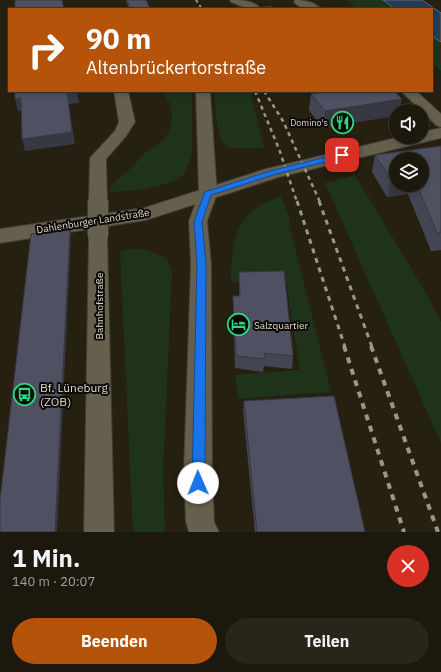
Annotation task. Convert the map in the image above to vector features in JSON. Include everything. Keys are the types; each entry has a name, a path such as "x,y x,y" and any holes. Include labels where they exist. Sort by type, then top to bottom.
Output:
{"main road":[{"name":"Dahlenburger Landstraße","path":"429,135 441,133"},
{"name":"Dahlenburger Landstraße","path":"0,236 146,214 273,173 392,144"}],"street":[{"path":"235,0 253,7"},
{"path":"299,2 313,8"},
{"name":"Bahnhofstraße","path":"99,532 98,158 121,133 127,122 121,92"},
{"path":"203,92 208,194 198,222 201,264 198,470 200,522 204,532"},
{"path":"409,92 441,122"}],"green space":[{"path":"346,0 383,0 394,8 356,8"},
{"path":"433,37 441,42 441,71 433,64"},
{"path":"162,92 192,92 192,156 184,174 174,181 147,189 111,192 111,185 128,171 144,154 162,141 168,133 172,120 170,103"},
{"path":"214,92 250,92 264,148 230,148 221,141 216,117"},
{"path":"355,175 422,286 441,322 441,443 325,183"},
{"path":"281,197 290,218 289,224 331,392 238,399 235,375 300,370 286,282 231,282 232,253 239,228 245,218 254,209 266,202"},
{"path":"129,249 144,249 167,258 172,271 163,472 165,532 133,532 120,251"}],"water":[{"path":"383,0 422,0 441,13 441,42 433,37 433,8 394,8"}],"building":[{"path":"15,0 62,0 64,8 15,8"},
{"path":"127,0 146,0 150,8 130,8"},
{"path":"271,6 273,8 254,8"},
{"path":"15,92 67,92 72,132 22,139 21,98 15,99"},
{"path":"324,92 395,92 402,99 325,111 311,94"},
{"path":"441,146 441,232 437,233 420,192 429,192 429,152 397,152"},
{"path":"389,153 389,176 375,155"},
{"path":"70,229 55,532 0,532 0,500 31,234"},
{"path":"284,271 293,356 264,353 265,359 236,356 233,296 240,296 239,272"},
{"path":"334,396 365,532 257,532 244,401"}],"railway":[{"path":"196,0 201,8"},
{"path":"255,92 279,149 297,202"},
{"path":"265,92 283,121 320,202"},
{"path":"297,201 345,347"},
{"path":"319,201 372,347"},
{"path":"344,346 404,532"},
{"path":"371,346 438,532"}],"place":[{"name":"Domino's","path":"343,122"},
{"name":"Salzquartier","path":"239,325"},
{"name":"Bf. Lüneburg (ZOB)","path":"24,394"}],"route":[{"path":"198,483 201,264 198,222 208,194 273,173 342,155"}]}
